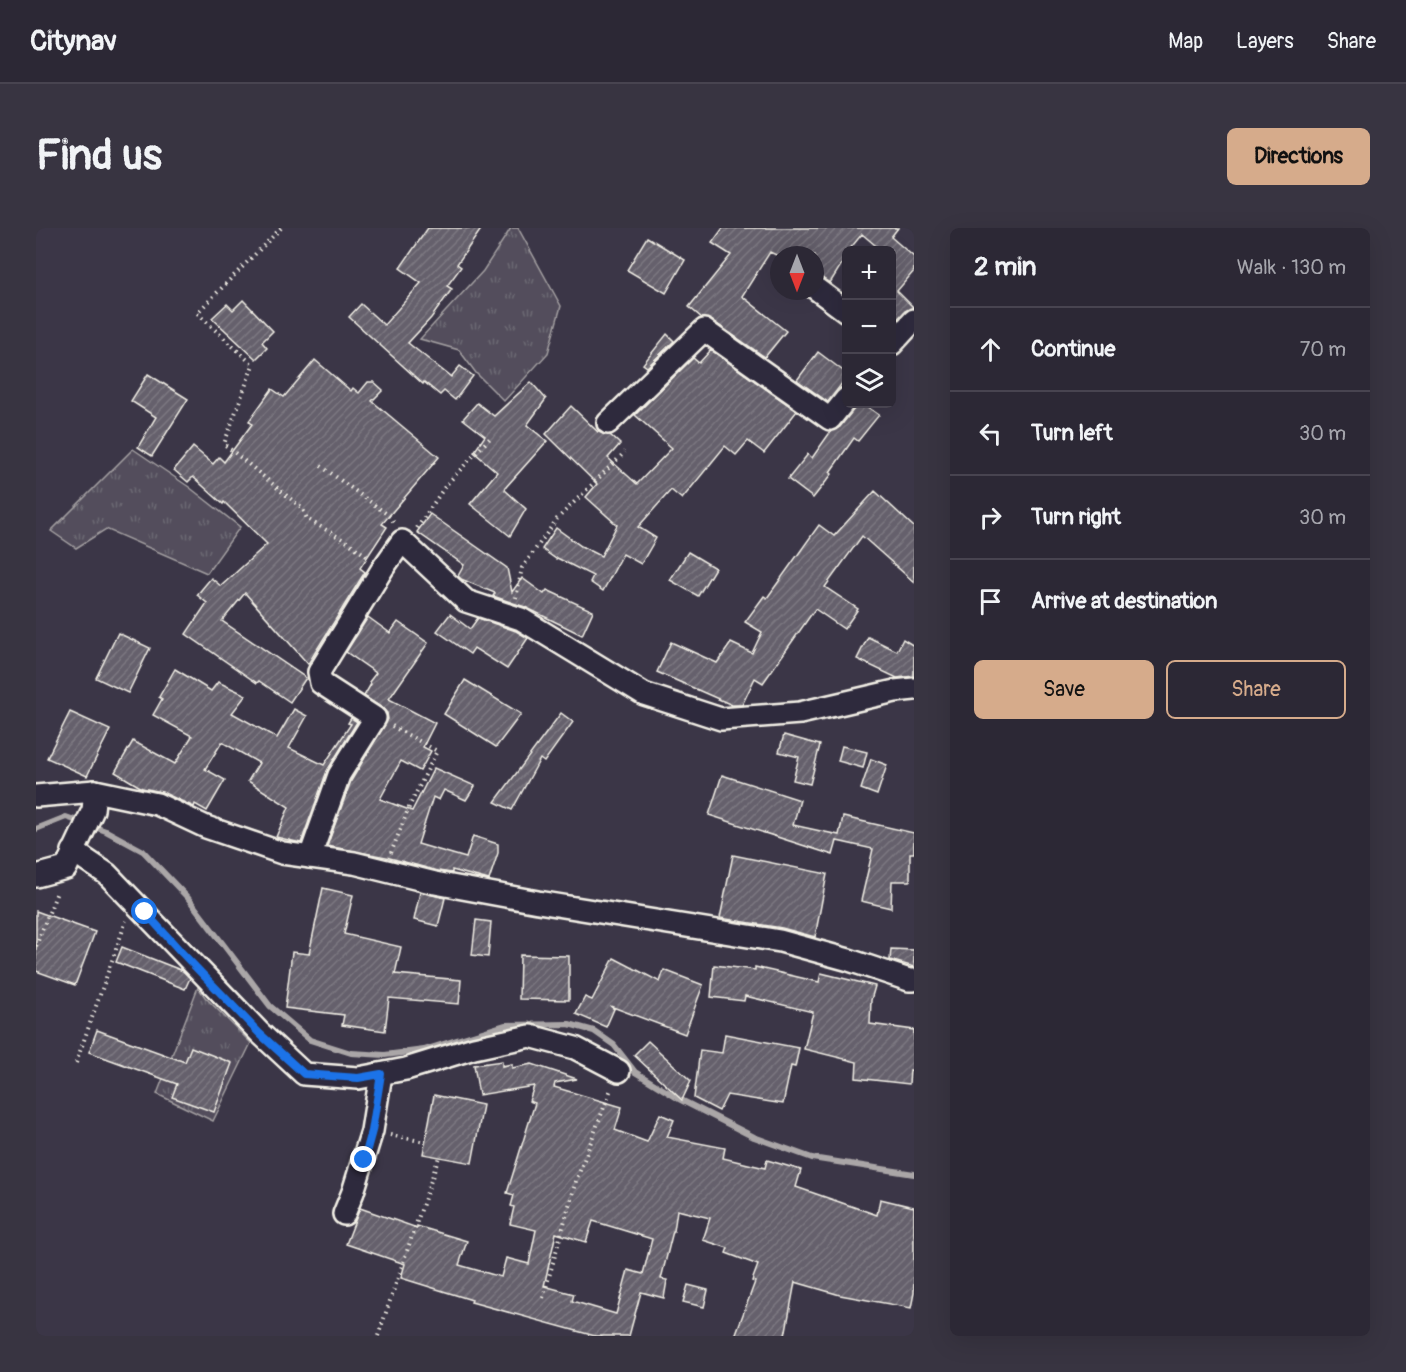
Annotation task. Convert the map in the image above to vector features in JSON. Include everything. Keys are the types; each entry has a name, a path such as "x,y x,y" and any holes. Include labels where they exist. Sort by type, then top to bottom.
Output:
{"street":[{"path":"824,295 842,308"},
{"path":"896,340 914,320"},
{"path":"608,423 704,330 830,419 842,404"},
{"path":"310,857 339,775 375,718 321,683 320,672 402,541 466,601 521,619 644,694 721,718 801,713 895,691 914,689"},
{"path":"36,796 158,804 206,827 282,853 354,863 392,873 538,902 780,941 914,980"},
{"path":"36,876 70,860 94,801"},
{"path":"70,860 107,874 260,1034 304,1074 358,1078 406,1069 474,1047 530,1036 575,1047 619,1071"},
{"path":"344,1214 372,1131 381,1074"}],"path":[{"path":"281,228 197,313 253,365 224,444 303,509 307,519 349,543 383,568"},
{"path":"321,466 391,517 402,541 416,529 446,485 491,437"},
{"path":"512,616 522,568 557,519 625,452"},
{"path":"375,718 437,751 410,805 391,853 392,873"},
{"path":"36,946 70,860"},
{"path":"76,1063 134,901"},
{"path":"543,1298 576,1181 619,1071"},
{"path":"372,1131 425,1142"},
{"path":"378,1336 439,1157"}],"green space":[{"path":"511,228 518,228 561,306 548,353 504,401 476,373 459,350 420,339 483,271"},
{"path":"133,449 189,487 240,527 207,573 106,529 76,548 51,531"},
{"path":"198,987 251,1043 213,1121 157,1094"}],"building":[{"path":"428,228 482,228 457,264 461,267 447,286 452,289 431,318 408,343 451,377 460,366 473,376 455,400 444,391 440,395 424,382 423,384 349,317 361,304 384,325 421,283 400,268"},
{"path":"723,228 898,228 891,237 914,257 914,271 897,291 914,308 905,311 896,321 896,246 876,246 862,234 852,246 842,246 842,264 830,283 824,280 824,246 770,246 770,252 742,296 786,331 765,357 711,320 702,318 689,307 731,255 712,243"},
{"path":"647,237 685,260 666,293 627,270"},
{"path":"243,300 273,331 262,342 267,348 256,359 212,318 227,304 233,310"},
{"path":"667,334 674,341 647,367 643,364"},
{"path":"711,350 797,411 764,453 748,441 736,455 725,446 682,499 671,490 638,527 656,538 641,564 623,554 603,591 590,582 593,576 556,559 542,549 556,528 581,546 601,556 617,525 586,497 597,484 546,434 571,406 598,432 610,435 620,444 608,458 637,484 672,448 635,415 693,358 699,363"},
{"path":"818,352 842,370 842,383 828,402 797,380"},
{"path":"315,360 351,391 353,388 359,393 368,382 374,382 383,390 372,401 439,457 382,524 387,527 360,568 365,572 308,664 245,593 222,621 306,678 290,702 259,681 257,683 186,634 207,603 197,595 211,578 221,586 267,544 224,502 223,504 193,477 188,482 174,470 193,447 213,464 219,457 224,462 252,424 249,421 272,389 284,397"},
{"path":"148,374 188,399 152,456 138,447 156,417 131,401"},
{"path":"531,382 546,399 527,425 547,441 506,487 505,490 526,509 510,536 470,504 497,472 474,452 485,436 463,419 477,403 494,416"},
{"path":"855,408 869,408 879,415 858,441 854,438 830,472 832,474 813,498 788,479 808,454 812,458 831,431 840,427"},
{"path":"875,491 914,527 914,582 862,536 825,587 858,609 844,629 815,609 763,683 755,678 742,705 732,705 657,672 671,642 717,663 731,643 752,653 762,632 745,622 764,596 767,598 819,525 834,536"},
{"path":"430,514 507,568 512,592 522,578 544,594 547,590 593,611 582,635 525,607 493,596 495,593 461,579 458,576 464,565 417,532"},
{"path":"688,552 715,568 698,596 670,580"},
{"path":"450,614 470,629 478,618 516,631 528,638 507,669 474,648 470,654 437,631"},
{"path":"368,617 390,633 398,622 428,643 389,699 435,723 423,747 431,751 420,771 401,761 380,799 412,811 434,768 475,786 466,800 444,790 439,800 433,797 418,844 466,858 473,836 498,844 498,853 489,880 452,870 452,873 438,871 386,857 327,846 351,781 388,719 387,713 382,708 364,696 371,684 369,682 376,673 346,652"},
{"path":"118,633 150,648 128,693 96,678"},
{"path":"868,637 897,651 903,639 914,646 914,676 897,678 857,659"},
{"path":"175,669 211,691 218,682 246,695 232,713 277,738 294,709 307,716 289,748 324,765 351,724 348,723 351,718 357,722 327,771 301,843 276,837 289,807 248,781 259,763 222,742 205,769 225,780 207,811 162,792 142,788 115,772 133,741 175,764 192,736 153,715 162,699 159,697"},
{"path":"465,680 521,714 496,747 444,714"},
{"path":"70,712 110,730 87,776 47,758"},
{"path":"561,713 573,722 544,762 540,759 512,810 495,802"},
{"path":"784,735 820,745 810,784 793,780 799,757 779,752"},
{"path":"842,746 867,752 863,768 838,761"},
{"path":"871,759 887,765 877,795 861,789"},
{"path":"722,775 800,800 793,825 839,835 843,817 914,833 914,853 910,853 910,881 892,881 891,908 861,901 873,849 837,841 833,855 709,815"},
{"path":"733,855 827,874 815,937 782,928 720,918"},
{"path":"323,888 353,895 344,934 401,947 395,974 461,980 459,1004 389,998 385,1031 342,1025 344,1015 285,1008 292,952 309,954"},
{"path":"420,892 445,898 438,926 414,920"},
{"path":"36,911 95,932 75,985 36,971"},
{"path":"476,920 491,922 488,957 472,955"},
{"path":"122,947 183,971 190,978 185,989 116,962"},
{"path":"891,949 914,950 914,967 890,960"},
{"path":"520,955 569,956 569,1000 519,999"},
{"path":"614,958 660,982 664,970 703,985 685,1034 610,1006 614,1009 606,1027 576,1014 585,997 592,1000"},
{"path":"714,965 755,970 755,967 819,982 821,973 875,986 871,1000 870,1024 914,1030 914,1071 910,1070 909,1084 856,1078 857,1062 804,1049 813,1012 745,996 744,1001 711,997"},
{"path":"97,1030 185,1062 191,1047 232,1063 214,1112 172,1097 177,1084 89,1052"},
{"path":"725,1034 799,1048 795,1067 791,1066 783,1104 727,1095 719,1111 694,1098 700,1050 722,1053"},
{"path":"648,1041 691,1081 682,1100 634,1055"},
{"path":"502,1061 502,1066 512,1064 512,1068 532,1064 577,1079 555,1083 554,1087 622,1107 615,1130 647,1142 660,1114 674,1120 667,1137 725,1148 723,1158 765,1168 767,1160 801,1170 796,1187 877,1215 880,1199 914,1207 914,1293 911,1308 840,1295 795,1282 785,1336 735,1336 755,1282 752,1281 758,1265 726,1253 728,1248 703,1240 710,1218 677,1210 674,1231 661,1279 667,1280 664,1298 641,1292 629,1336 595,1336 471,1302 472,1300 401,1278 405,1264 346,1244 360,1208 417,1228 417,1226 467,1241 459,1265 501,1277 506,1258 529,1264 536,1230 510,1224 514,1195 507,1193 535,1103 529,1101 534,1086 479,1095 474,1065","holes":["593,1221 652,1239 643,1274 628,1270 616,1314 572,1301 574,1294 544,1286 556,1233 586,1242"]},
{"path":"434,1095 483,1105 472,1163 423,1154"},
{"path":"688,1285 708,1290 704,1307 683,1302"}],"waterway":[{"path":"36,829 66,817 106,831 143,851 188,898 270,1006 310,1040 351,1053 385,1055 424,1050 505,1025 569,1024 594,1031 614,1045 635,1072 679,1099 754,1137 812,1158 914,1174"}],"route":[{"path":"145,912 260,1034 304,1074 358,1078 381,1074 372,1131 364,1160"}]}
